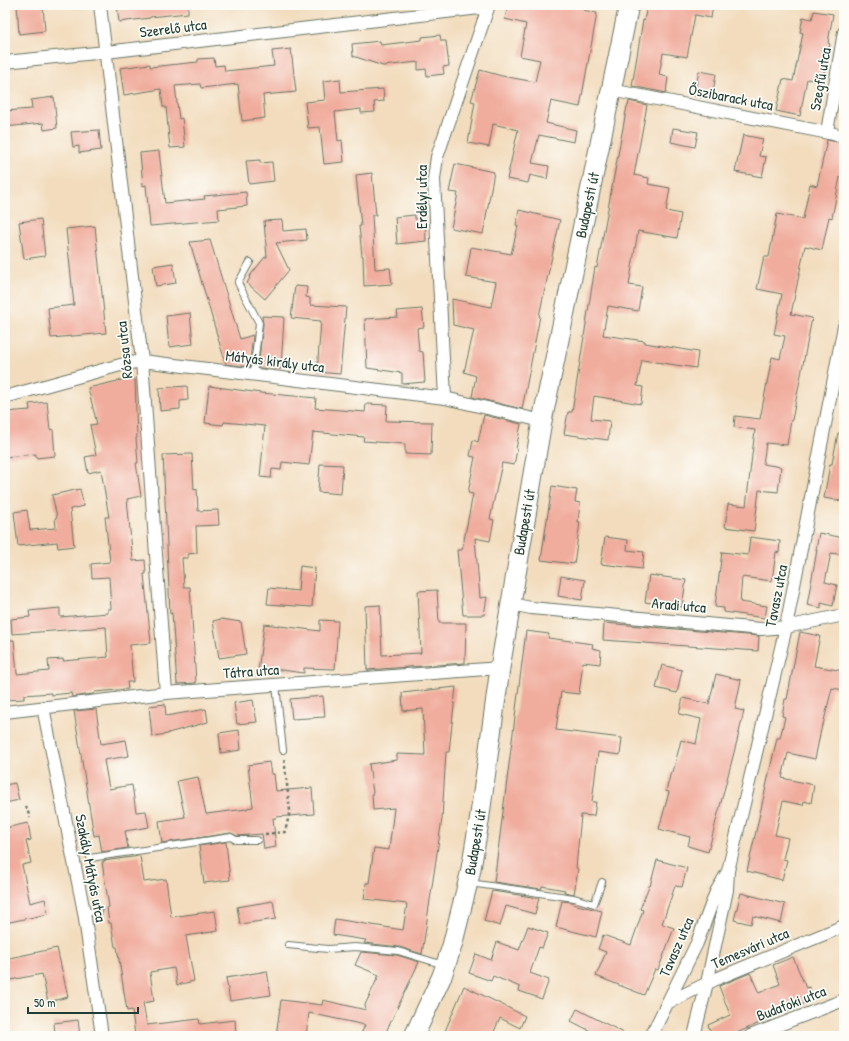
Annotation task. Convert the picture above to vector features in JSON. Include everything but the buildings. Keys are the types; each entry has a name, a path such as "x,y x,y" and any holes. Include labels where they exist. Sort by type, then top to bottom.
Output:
{"main road":[{"name":"Budapesti út","path":"414,1036 446,965 468,883 479,822 500,668 542,421 629,5"}],"street":[{"name":"Rózsa utca","path":"100,5 142,361 166,693"},
{"name":"Szerelő utca","path":"5,62 106,52 488,6"},
{"name":"Erdélyi utca","path":"445,398 434,179 435,167 437,157 488,6"},
{"name":"Szegfű utca","path":"827,132 844,32"},
{"name":"Őszibarack utca","path":"611,90 844,136"},
{"name":"Tavasz utca","path":"694,1036 727,890 728,871 786,627 844,326"},
{"name":"Mátyás király utca","path":"5,397 117,366 142,361 445,398 542,421"},
{"name":"Aradi utca","path":"511,604 531,608 760,629 786,627 844,614"},
{"name":"Tátra utca","path":"5,712 166,693 500,668"},
{"name":"Szakály Mátyás utca","path":"43,707 84,912 102,1036"},
{"name":"Tavasz utca","path":"651,1036 697,943 716,892 728,871"},
{"name":"Temesvári utca","path":"669,1002 707,983 844,926"},
{"name":"Budafoki utca","path":"750,1036 844,1000"}],"lane":[{"path":"250,262 238,283 259,323 253,375"},
{"path":"276,685 283,750"},
{"path":"90,858 231,837 236,840 257,840"},
{"path":"468,883 574,898 594,904 602,882"},
{"path":"84,912 99,912"},
{"path":"288,945 328,949 355,947 398,951 446,965"}],"path":[{"path":"257,840 258,834 285,832 290,811 283,750"},
{"path":"26,806 30,818"}]}
